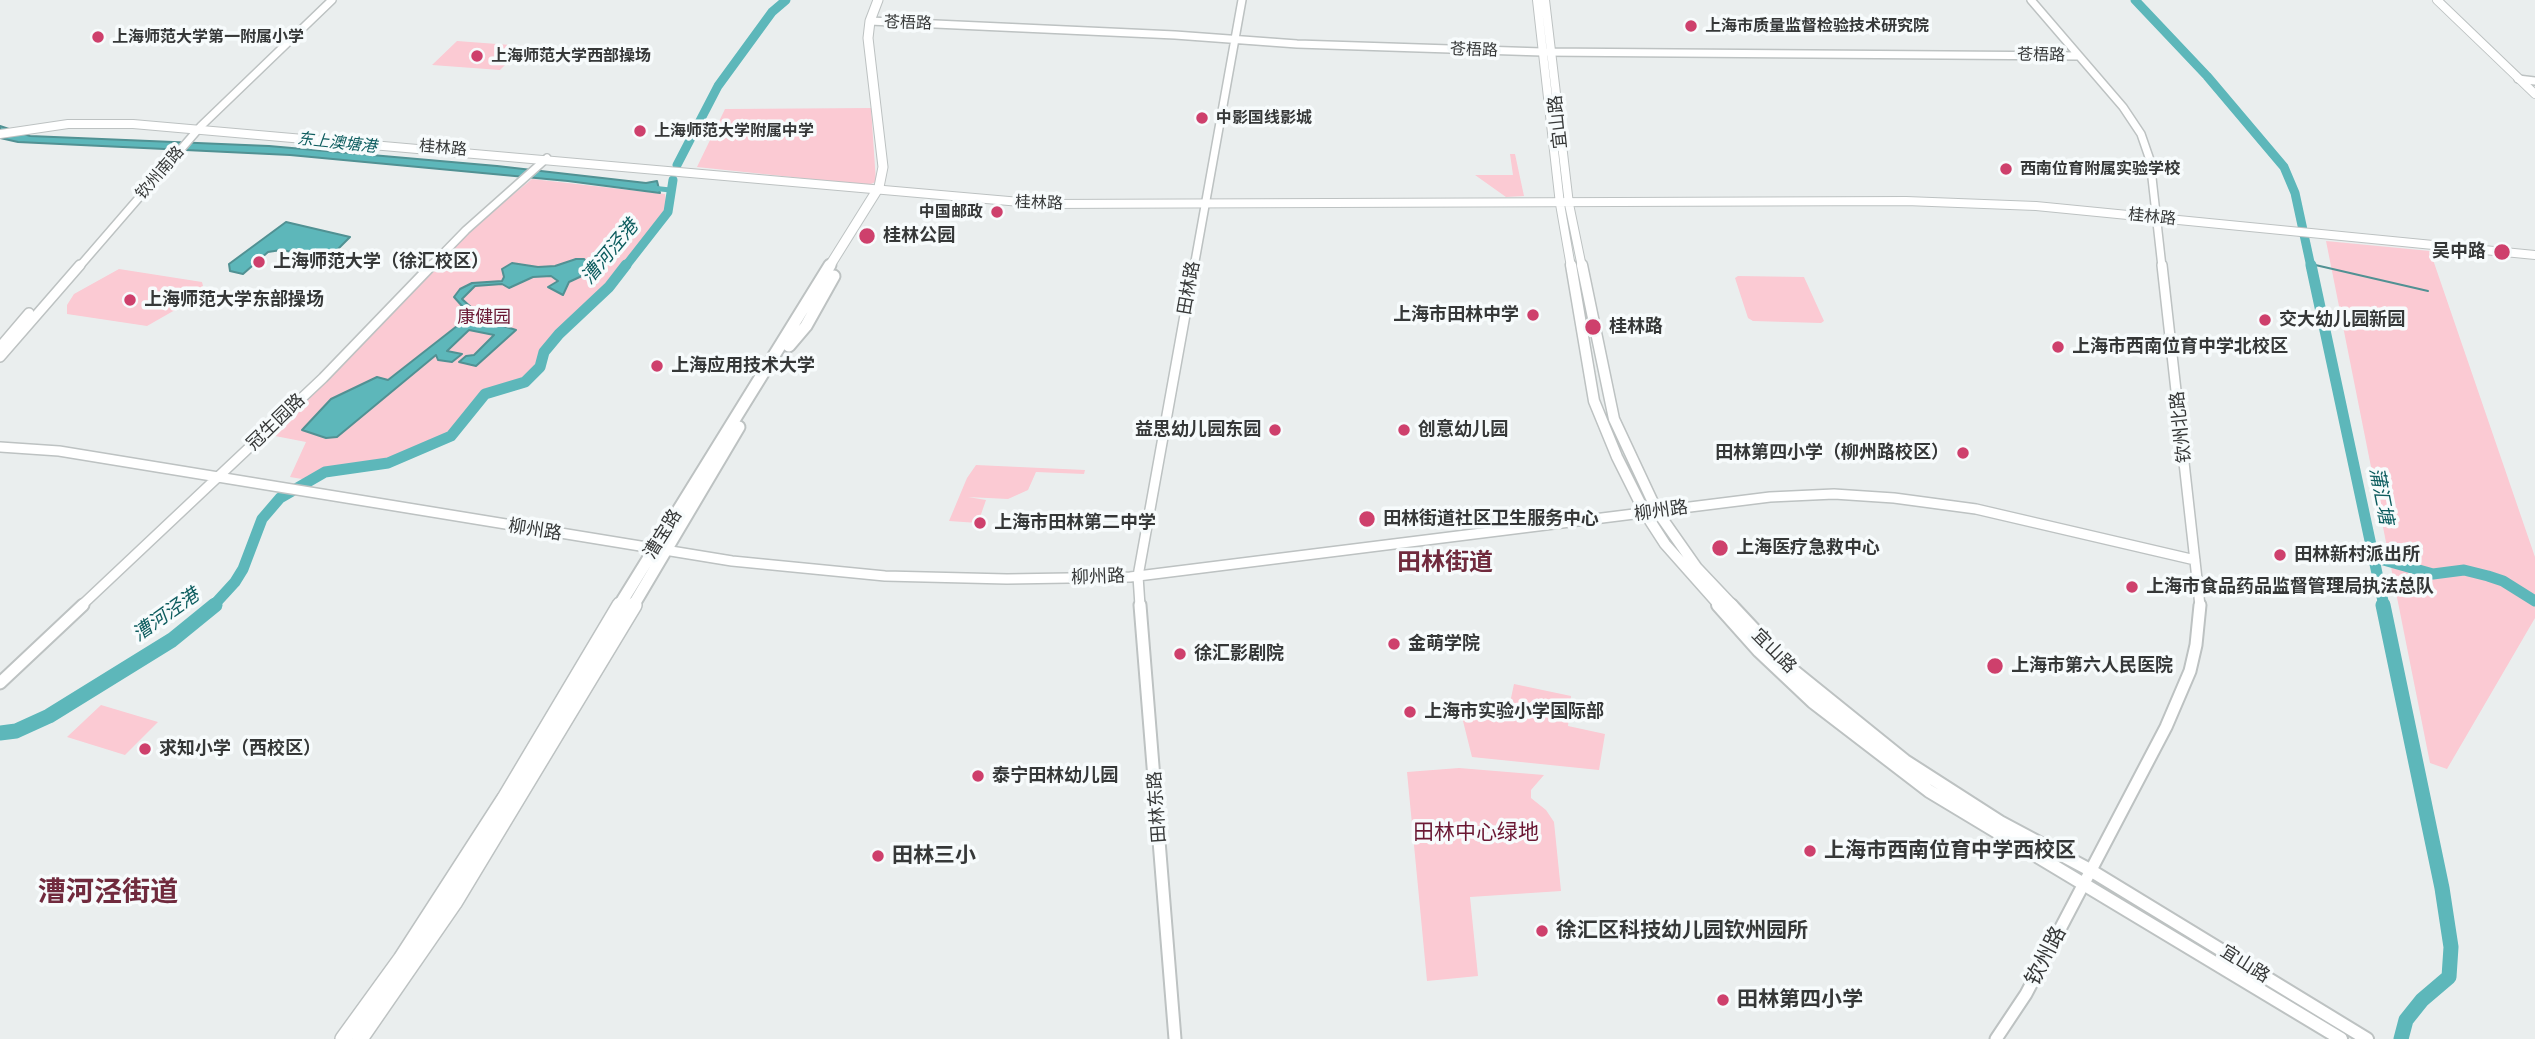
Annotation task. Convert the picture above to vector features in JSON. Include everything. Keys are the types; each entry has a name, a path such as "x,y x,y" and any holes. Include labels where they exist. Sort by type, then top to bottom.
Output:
{"main road":[{"name":"漕宝路","path":"343,1039 401,959 787,348 811,316 881,190 891,168 874,38 873,21 878,0"},
{"name":"漕宝路","path":"873,21 886,0"},
{"name":"宜山路","path":"1537,0 1594,401 1617,457 1651,512 1704,577 1791,669 1878,740 2000,822 2090,870 2362,1036"},
{"name":"宜山路","path":"1545,0 1546,52"},
{"path":"2438,0 2535,94"},
{"name":"桂林路","path":"0,132 68,124 196,128 542,163 1044,204 1906,201 2036,206 2535,255"},
{"name":"宜山路","path":"1651,512 1665,544 1759,652 1813,702 1929,791 2341,1039"},
{"name":"漕宝路","path":"360,1039 454,903 659,550"}],"street":[{"name":"钦州南路","path":"0,347 196,128 324,0"},
{"name":"钦州南路","path":"196,128 331,0"},
{"name":"田林路","path":"1138,576 1242,0"},
{"name":"钦州北路","path":"2031,0 2123,107 2141,134 2150,160 2195,560 2199,621 2190,671 2166,727 2090,870"},
{"name":"苍梧路","path":"873,21 1175,35 1235,41 1546,52 2079,56"},
{"path":"2518,79 2535,81"},
{"name":"钦州南路","path":"0,357 180,146"},
{"name":"冠生园路","path":"0,683 341,359 466,230 542,163"},
{"name":"柳州路","path":"0,447 59,451 659,550 778,567 897,577 1007,579 1138,576 1795,495 1895,498 1996,513 2195,560"},
{"name":"田林东路","path":"1138,576 1175,1039"},
{"name":"钦州路","path":"1996,1039 2026,994 2090,870"}],"green space":[{"name":"上海师范大学西部操场","path":"457,41 524,46 500,70 432,65"},
{"name":"桂林公园","path":"871,108 876,182 868,185 697,167 725,109"},
{"path":"1510,154 1515,154 1524,196 1506,197 1475,175 1513,175"},
{"name":"康健园","path":"532,179 665,194 668,212 609,287 559,334 544,352 540,367 525,382 485,394 451,436 388,463 325,472 308,480 290,477 306,442 270,435 480,222"},
{"path":"2326,241 2430,251 2535,557 2535,618 2447,769 2430,763"},
{"name":"上海师范大学东部操场","path":"119,269 202,282 203,286 182,306 147,326 67,314 67,305 74,294"},
{"path":"1804,277 1824,321 1753,321 1748,318 1735,278"},
{"path":"976,465 1085,470 1084,474 1036,472 1028,490 1008,499 968,497 986,500 978,523 949,521 967,478"},
{"path":"1514,684 1571,696 1568,726 1605,734 1599,770 1472,757 1460,709 1479,707 1508,712"},
{"path":"101,705 158,722 125,755 67,737"},
{"name":"田林中心绿地","path":"1459,768 1544,775 1531,790 1531,798 1546,810 1554,822 1561,891 1470,897 1478,976 1427,981 1407,772"}],"water":[{"path":"0,126 30,136 269,146 497,166 646,183 657,181 660,193 568,181 290,155 18,142 0,138"},
{"path":"286,222 350,237 332,255 322,257 281,250 268,252 243,274 230,271 229,264"},
{"path":"584,259 589,265 584,275 569,282 563,295 548,287 558,281 551,276 533,277 509,288 502,284 475,286 462,299 473,309 475,317 516,330 476,366 459,362 466,356 474,355 494,335 469,330 447,351 462,354 452,362 438,360 436,355 337,437 326,438 302,430 331,399 377,377 388,380 457,326 466,322 470,315 454,297 460,289 472,283 502,281 502,269 512,263 538,267 555,266"}],"waterway":[{"name":"漕河泾港","path":"677,165 718,86 772,12 786,0"},
{"name":"蒲汇塘","path":"2135,0 2207,76 2284,167 2295,193 2311,267"},
{"name":"漕河泾港","path":"625,267 668,212 673,180"},
{"name":"东上澳塘港","path":"652,188 670,190"},
{"path":"2311,264 2428,291"},
{"name":"漕河泾港","path":"213,606 235,582 243,569 262,519 280,498 325,472 388,463 451,436 485,394 525,382 540,367 544,352 559,334 609,287 626,265"},
{"name":"蒲汇塘","path":"2311,265 2374,557"},
{"path":"2374,557 2433,574 2464,570 2488,576 2503,581 2535,601"},
{"name":"蒲汇塘","path":"2374,557 2384,606"},
{"name":"漕河泾港","path":"0,733 16,731 49,716 172,640 215,605"},
{"name":"蒲汇塘","path":"2383,605 2442,888 2451,947 2449,977 2422,1000 2406,1020 2401,1039"}],"place":[{"name":"上海市质量监督检验技术研究院","path":"1691,26"},
{"name":"上海师范大学第一附属小学","path":"98,37"},
{"name":"上海师范大学西部操场","path":"477,56"},
{"name":"中影国线影城","path":"1202,118"},
{"name":"上海师范大学附属中学","path":"640,131"},
{"name":"西南位育附属实验学校","path":"2006,169"},
{"name":"中国邮政","path":"997,212"},
{"name":"桂林公园","path":"867,236"},
{"name":"吴中路","path":"2502,252"},
{"name":"上海师范大学（徐汇校区）","path":"259,262"},
{"name":"上海师范大学东部操场","path":"130,300"},
{"name":"上海市田林中学","path":"1533,315"},
{"name":"交大幼儿园新园","path":"2265,320"},
{"name":"桂林路","path":"1593,327"},
{"name":"上海市西南位育中学北校区","path":"2058,347"},
{"name":"上海应用技术大学","path":"657,366"},
{"name":"益思幼儿园东园","path":"1275,430"},
{"name":"创意幼儿园","path":"1404,430"},
{"name":"田林第四小学（柳州路校区）","path":"1963,453"},
{"name":"田林街道社区卫生服务中心","path":"1367,519"},
{"name":"上海市田林第二中学","path":"980,523"},
{"name":"上海医疗急救中心","path":"1720,548"},
{"name":"田林新村派出所","path":"2280,555"},
{"name":"上海市食品药品监督管理局执法总队","path":"2132,587"},
{"name":"金萌学院","path":"1394,644"},
{"name":"徐汇影剧院","path":"1180,654"},
{"name":"上海市第六人民医院","path":"1995,666"},
{"name":"上海市实验小学国际部","path":"1410,712"},
{"name":"求知小学（西校区）","path":"145,749"},
{"name":"泰宁田林幼儿园","path":"978,776"},
{"name":"上海市西南位育中学西校区","path":"1810,851"},
{"name":"田林三小","path":"878,856"},
{"name":"徐汇区科技幼儿园钦州园所","path":"1542,931"},
{"name":"田林第四小学","path":"1723,1000"}],"district":[{"name":"田林街道","path":"1445,563"},
{"name":"漕河泾街道","path":"108,893"}]}
